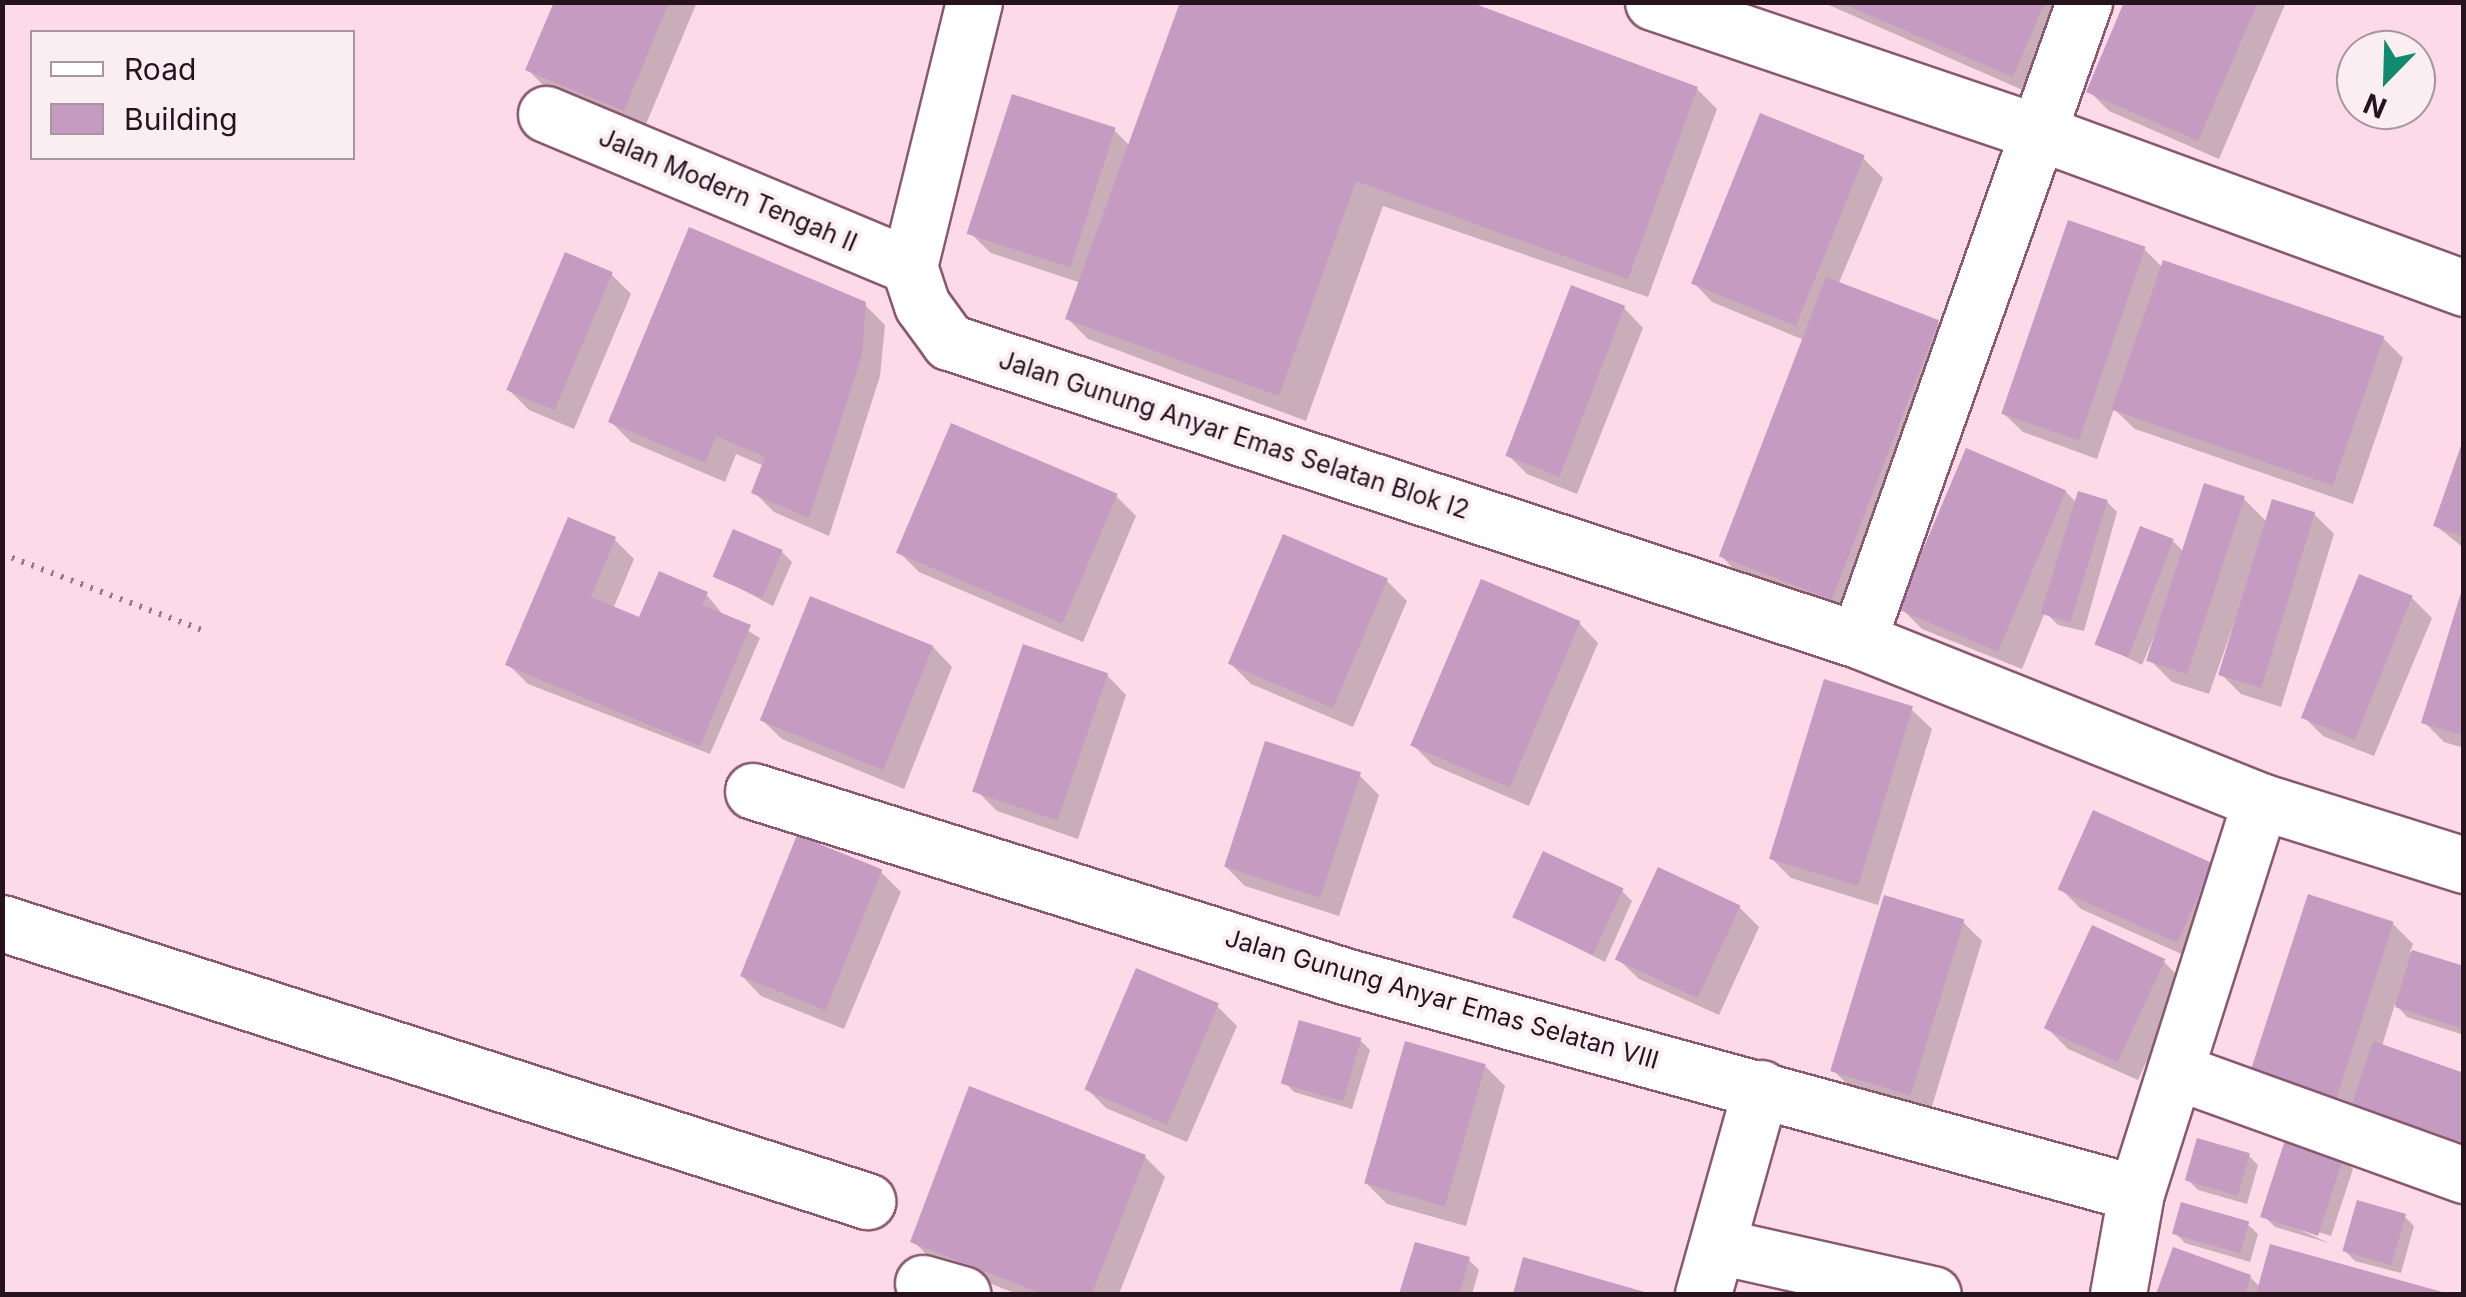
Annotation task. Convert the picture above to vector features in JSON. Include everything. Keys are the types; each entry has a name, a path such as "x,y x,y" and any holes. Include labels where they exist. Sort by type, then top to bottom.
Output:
{"street":[{"path":"910,266 974,2"},
{"path":"1654,2 2035,131 2464,288"},
{"path":"1858,640 2035,131 2084,2"},
{"name":"Jalan Modern Tengah II","path":"546,114 910,266"},
{"name":"Jalan Gunung Anyar Emas Selatan Blok I2","path":"910,266 922,305 949,342 1858,640 2260,801 2464,866"},
{"name":"Jalan Gunung Anyar Emas Selatan VIII","path":"753,791 1348,978 2136,1193"},
{"path":"2118,1294 2136,1193 2260,801"},
{"path":"2,924 867,1201"},
{"path":"2175,1071 2464,1175"},
{"path":"1761,1088 1711,1270 1933,1294"}],"path":[{"path":"2,554 202,630"}],"building":[{"path":"554,2 669,2 624,111 525,70"},
{"path":"1180,2 1470,2 1698,87 1628,279 1356,181 1279,396 1065,319"},
{"path":"1839,2 2045,2 2013,77"},
{"path":"2124,2 2258,2 2198,141 2086,92"},
{"path":"1012,94 1116,128 1070,267 967,234"},
{"path":"1760,113 1865,155 1796,326 1691,284"},
{"path":"2068,220 2146,247 2079,441 2001,414"},
{"path":"689,227 866,302 862,355 809,518 751,493 765,457 716,436 705,463 608,422"},
{"path":"565,252 613,272 554,410 506,390"},
{"path":"2163,260 2384,336 2333,486 2112,409"},
{"path":"1826,277 1939,320 1832,600 1719,556"},
{"path":"1571,285 1625,306 1560,477 1505,456"},
{"path":"951,423 1118,494 1063,624 896,553"},
{"path":"2464,440 2464,537 2433,526"},
{"path":"1966,448 2066,491 1998,652 1898,609"},
{"path":"2204,483 2245,496 2187,674 2146,661"},
{"path":"2078,491 2108,500 2070,622 2041,613"},
{"path":"2272,499 2315,512 2261,688 2218,675"},
{"path":"568,517 616,537 591,597 639,617 659,571 708,592 702,605 751,625 700,746 505,665"},
{"path":"2140,526 2174,539 2128,657 2094,645"},
{"path":"733,529 783,550 762,598 713,577"},
{"path":"1283,534 1388,579 1333,708 1228,664"},
{"path":"2359,574 2413,596 2355,739 2301,718"},
{"path":"1481,579 1580,621 1510,788 1410,746"},
{"path":"2464,586 2464,736 2421,723"},
{"path":"810,596 933,646 883,770 760,720"},
{"path":"1023,644 1108,673 1057,821 972,792"},
{"path":"1824,679 1913,706 1858,886 1769,859"},
{"path":"1265,741 1361,772 1320,898 1224,867"},
{"path":"2093,810 2213,863 2177,943 2058,889"},
{"path":"797,835 882,869 825,1010 740,976"},
{"path":"1543,851 1624,889 1593,955 1512,917"},
{"path":"1658,867 1740,905 1697,998 1615,959"},
{"path":"2308,894 2394,922 2335,1102 2250,1074"},
{"path":"1884,895 1964,920 1911,1096 1830,1071"},
{"path":"2092,925 2165,959 2117,1063 2044,1028"},
{"path":"2412,950 2464,966 2464,1029 2395,1007"},
{"path":"1136,968 1219,1003 1167,1125 1084,1090"},
{"path":"1299,1020 1361,1038 1343,1101 1281,1083"},
{"path":"1405,1041 1486,1064 1445,1206 1364,1183"},
{"path":"2373,1041 2464,1073 2464,1147 2351,1107"},
{"path":"969,1086 1146,1155 1092,1294 1043,1294 910,1242"},
{"path":"2286,1137 2344,1156 2318,1236 2260,1217"},
{"path":"2197,1138 2250,1153 2238,1195 2185,1180"},
{"path":"2357,1200 2406,1214 2391,1265 2342,1251"},
{"path":"2181,1202 2249,1222 2240,1253 2172,1234"},
{"path":"1415,1242 1470,1257 1459,1294 1399,1294"},
{"path":"2270,1244 2446,1293 2446,1294 2256,1294"},
{"path":"2173,1247 2251,1275 2245,1294 2156,1294"},
{"path":"1523,1257 1648,1293 1648,1294 1513,1294"}]}
